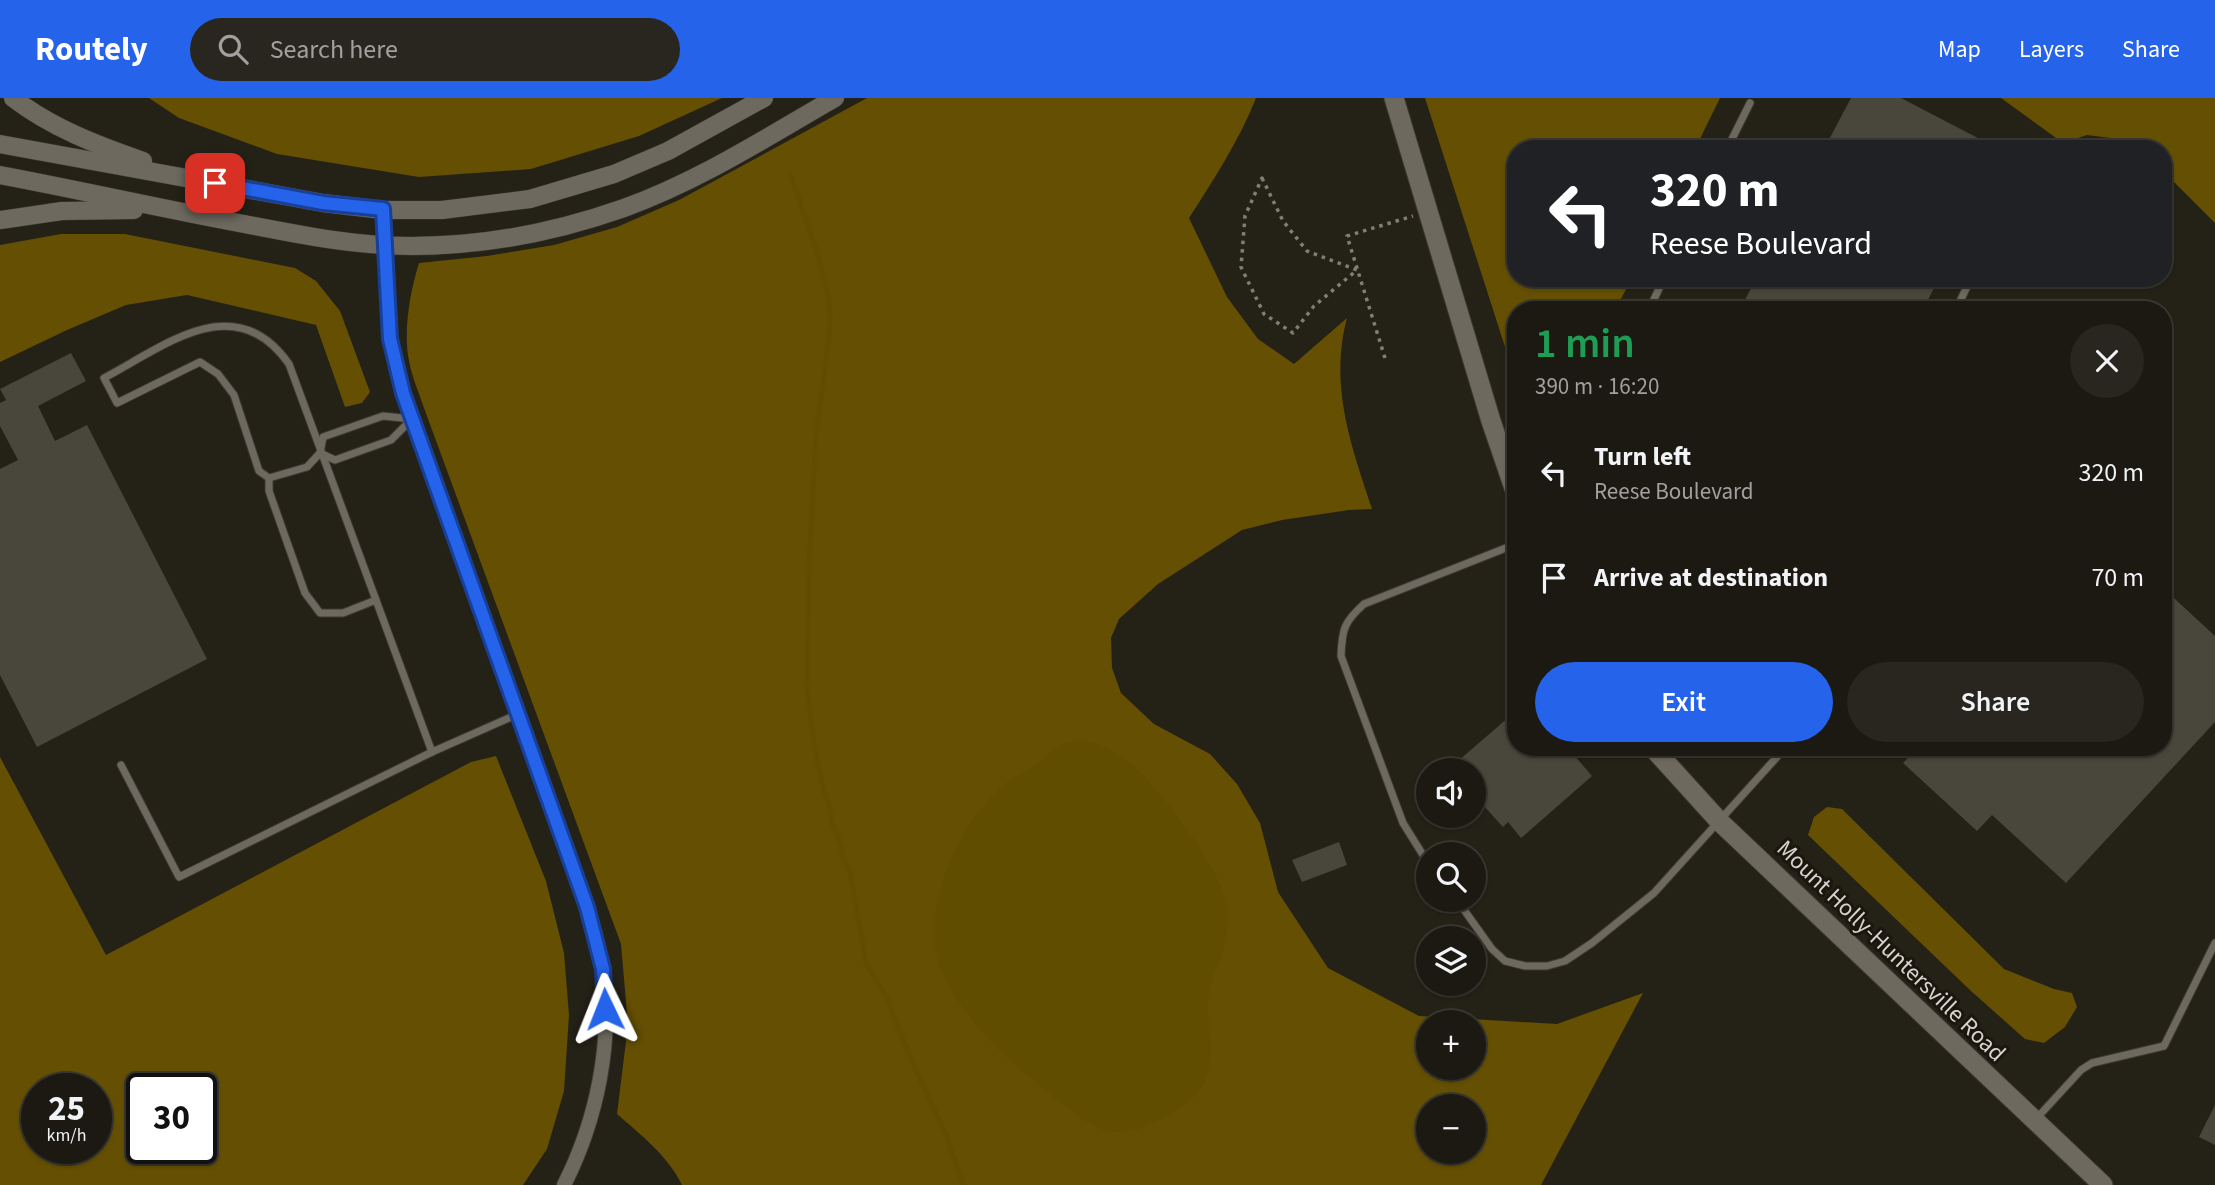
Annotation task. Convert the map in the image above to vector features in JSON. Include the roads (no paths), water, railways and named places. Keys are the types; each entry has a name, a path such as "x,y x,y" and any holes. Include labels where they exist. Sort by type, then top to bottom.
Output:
{"main road":[{"path":"1394,98 1507,465"},
{"name":"Mount Holly-Huntersville Road","path":"1660,756 1720,821 2103,1185"}],"street":[{"path":"13,98 39,116 79,137 189,178"},
{"path":"0,144 323,203 383,209 471,207 558,192 614,174 695,137 764,98"},
{"path":"0,175 179,212 349,242 444,245 547,231 597,217 684,183 835,98"},
{"path":"383,209 390,339 396,369 587,907 597,944 604,985 605,1034 601,1073 592,1115 564,1185"},
{"path":"0,220 62,211 179,212"}],"lane":[{"path":"1732,140 1750,103"},
{"path":"269,478 259,471 234,395 218,374 200,362 117,403 104,378 195,330 216,325 260,334 277,348 289,364 432,752"},
{"path":"269,478 307,467 320,453 323,437 383,416 412,419"},
{"path":"320,453 335,460 391,440 412,419"},
{"path":"269,478 269,491 305,593 320,613 343,613 376,600"},
{"path":"1416,844 1403,823 1341,656 1341,637 1348,619 1364,604 1507,548"},
{"path":"121,765 179,877 432,752 518,714"},
{"path":"1466,912 1492,949 1505,961 1525,966 1547,966 1565,961 1654,893 1778,756"},
{"path":"2034,1120 2081,1070 2092,1062 2164,1046 2215,943"}],"waterway":[{"path":"791,176 819,259 830,314 816,435 809,565 807,690 815,750 831,819 850,872 866,963 887,998 948,1140 963,1185"}]}
